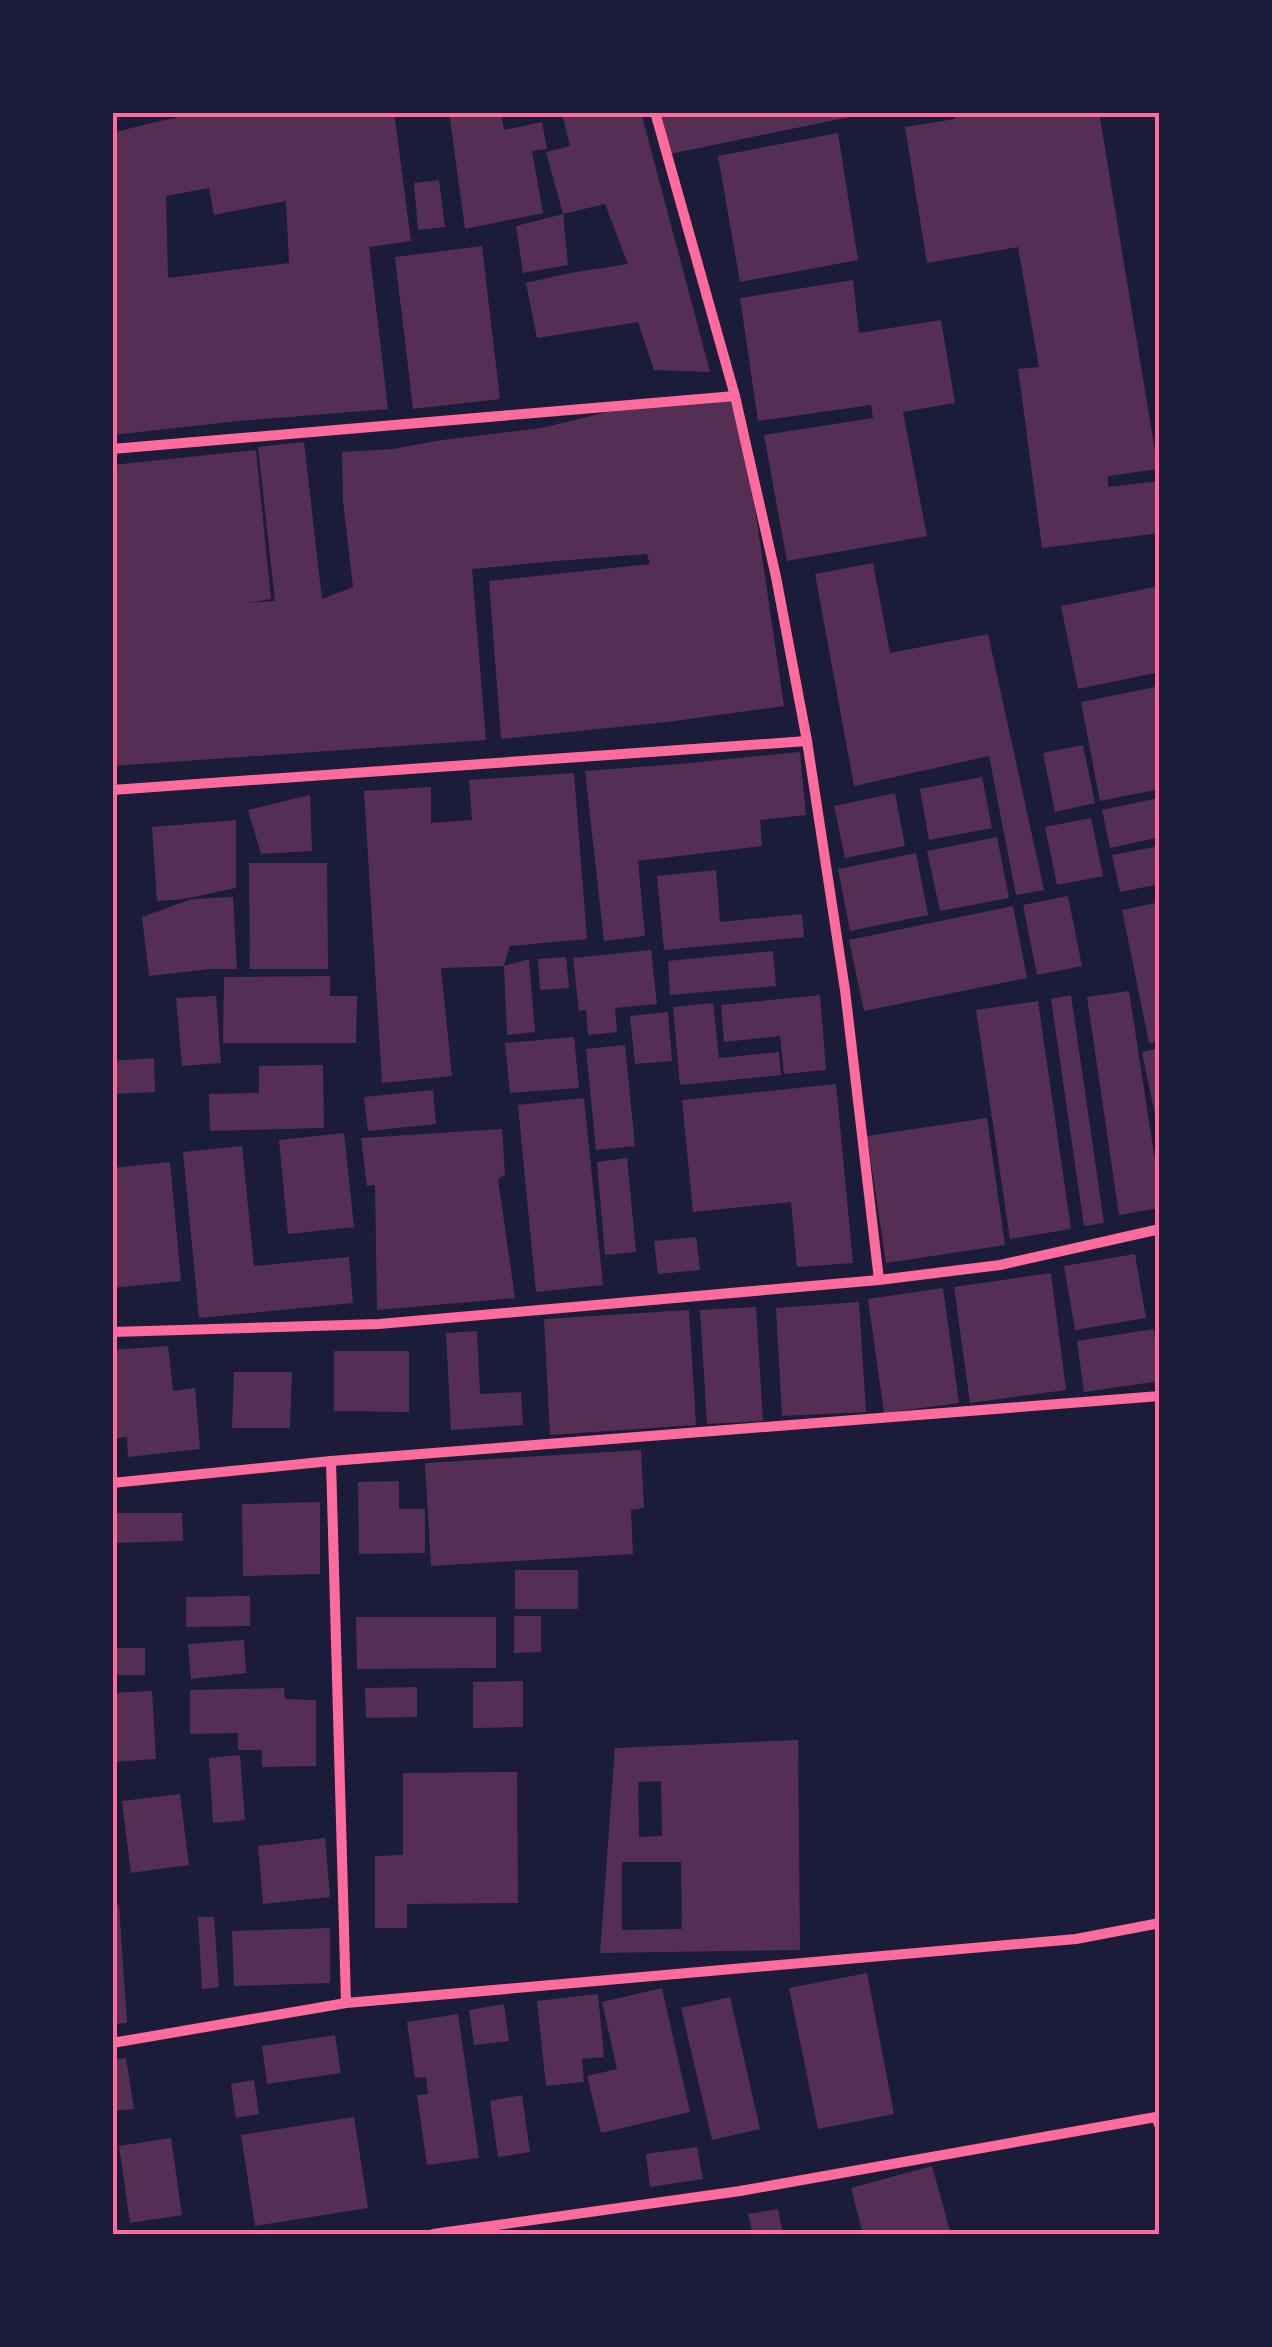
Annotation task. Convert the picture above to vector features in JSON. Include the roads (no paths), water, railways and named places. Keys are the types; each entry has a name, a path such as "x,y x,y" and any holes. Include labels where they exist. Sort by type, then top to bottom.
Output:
{"street":[{"path":"655,112 736,396 776,577 807,741 845,990 878,1280"},
{"path":"112,448 736,396"},
{"path":"112,790 807,741"},
{"path":"112,1332 380,1324 878,1280 1000,1265 1160,1229"},
{"path":"112,1482 331,1461 1160,1396"},
{"path":"331,1461 346,2003"},
{"path":"112,2043 346,2003 1076,1940 1160,1924"},
{"path":"433,2234 740,2190 1156,2117 1160,2127"}]}
